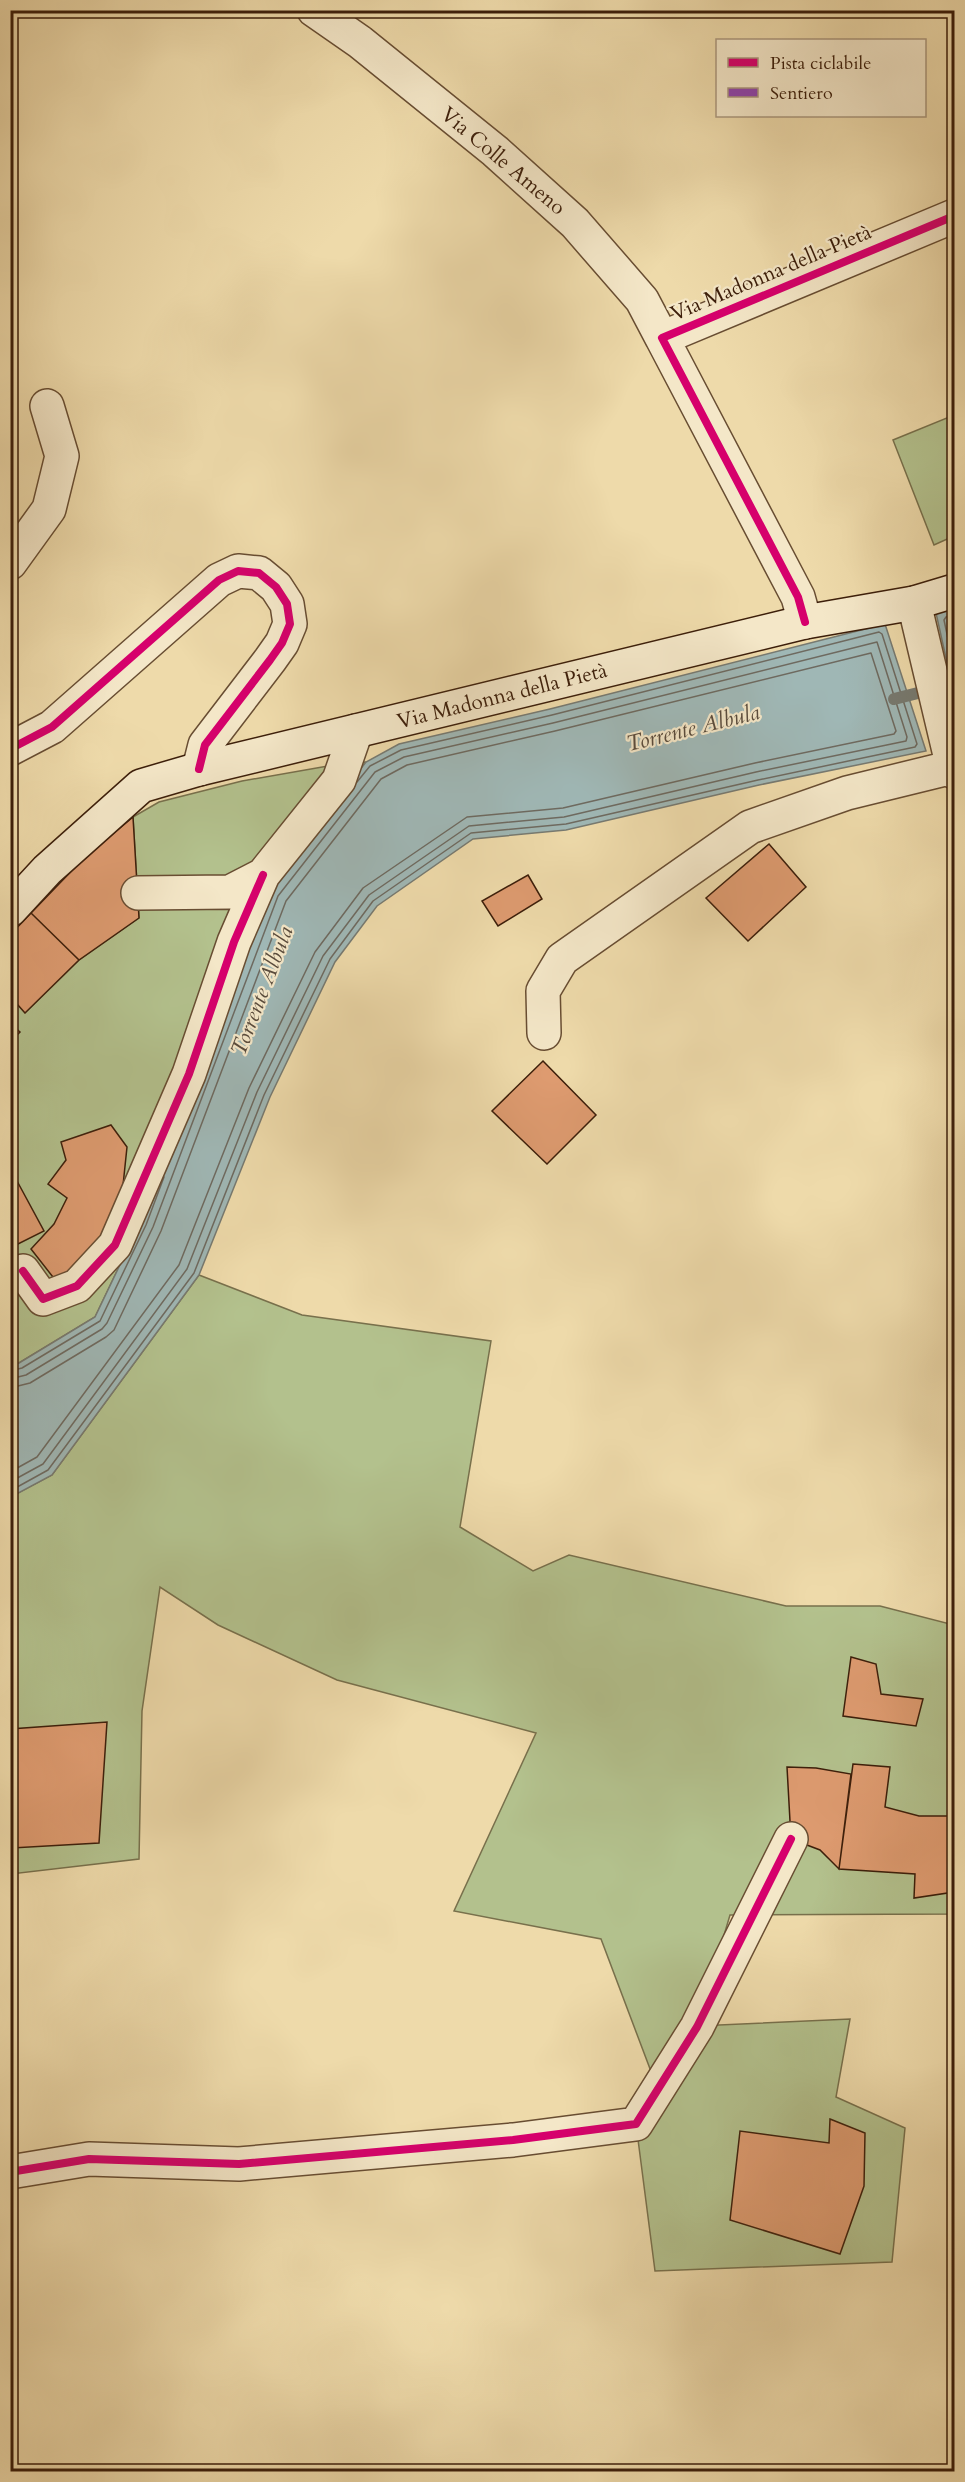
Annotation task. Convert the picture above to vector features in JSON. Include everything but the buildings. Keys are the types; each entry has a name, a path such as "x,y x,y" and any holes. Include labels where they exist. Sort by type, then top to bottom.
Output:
{"street":[{"name":"Via Colle Ameno","path":"314,10 360,42 486,144 575,223 642,300 662,338"},
{"name":"Via Madonna della Pietà","path":"10,910 47,870 141,786 199,769 806,622 798,597 662,338 954,216"},
{"path":"10,563 49,509 62,456 47,406"},
{"path":"10,749 52,727 219,580 238,571 259,573 276,587 287,604 290,624 282,643 205,745 199,769"},
{"path":"806,622 914,603 954,591"},
{"path":"544,1033 543,991 562,958 750,827 847,793 954,769 914,603"},
{"path":"23,1271 43,1299 77,1286 116,1245 189,1074 234,942 263,875 339,780 356,731"},
{"path":"138,893 230,892 263,875"},
{"path":"10,2172 89,2159 238,2164 513,2140 636,2124 697,2026 791,1839"}],"green space":[{"path":"954,415 954,536 934,545 893,440"},
{"path":"366,762 266,890 140,1223 95,1317 11,1366 10,996 25,1013 79,960 139,918 133,817 159,802 242,781 345,763"},
{"path":"199,1275 302,1315 491,1341 460,1527 533,1571 569,1555 786,1606 880,1606 954,1625 954,1914 730,1915 697,2026 850,2019 836,2097 905,2128 892,2262 655,2271 636,2124 658,2090 601,1939 454,1911 536,1733 337,1680 218,1625 160,1587 142,1711 139,1859 11,1874 10,1497 52,1475"}],"water":[{"path":"954,609 954,694 936,613"},
{"path":"885,624 926,751 759,785 566,830 473,839 377,906 335,962 270,1097 199,1275 52,1475 11,1497 11,1366 95,1317 140,1223 266,890 366,762 399,744 550,709"}],"waterway":[{"name":"Torrente Albula","path":"894,699 954,684"}],"cycle path":[{"path":"805,622 798,597 662,338 954,216"},
{"path":"10,749 52,727 219,580 238,571 259,573 276,587 287,604 290,624 282,643 205,745 199,769"},
{"path":"23,1271 43,1299 77,1286 115,1245 189,1074 234,942 263,875"},
{"path":"10,2172 89,2159 239,2164 513,2140 636,2124 697,2027 791,1839"}]}
